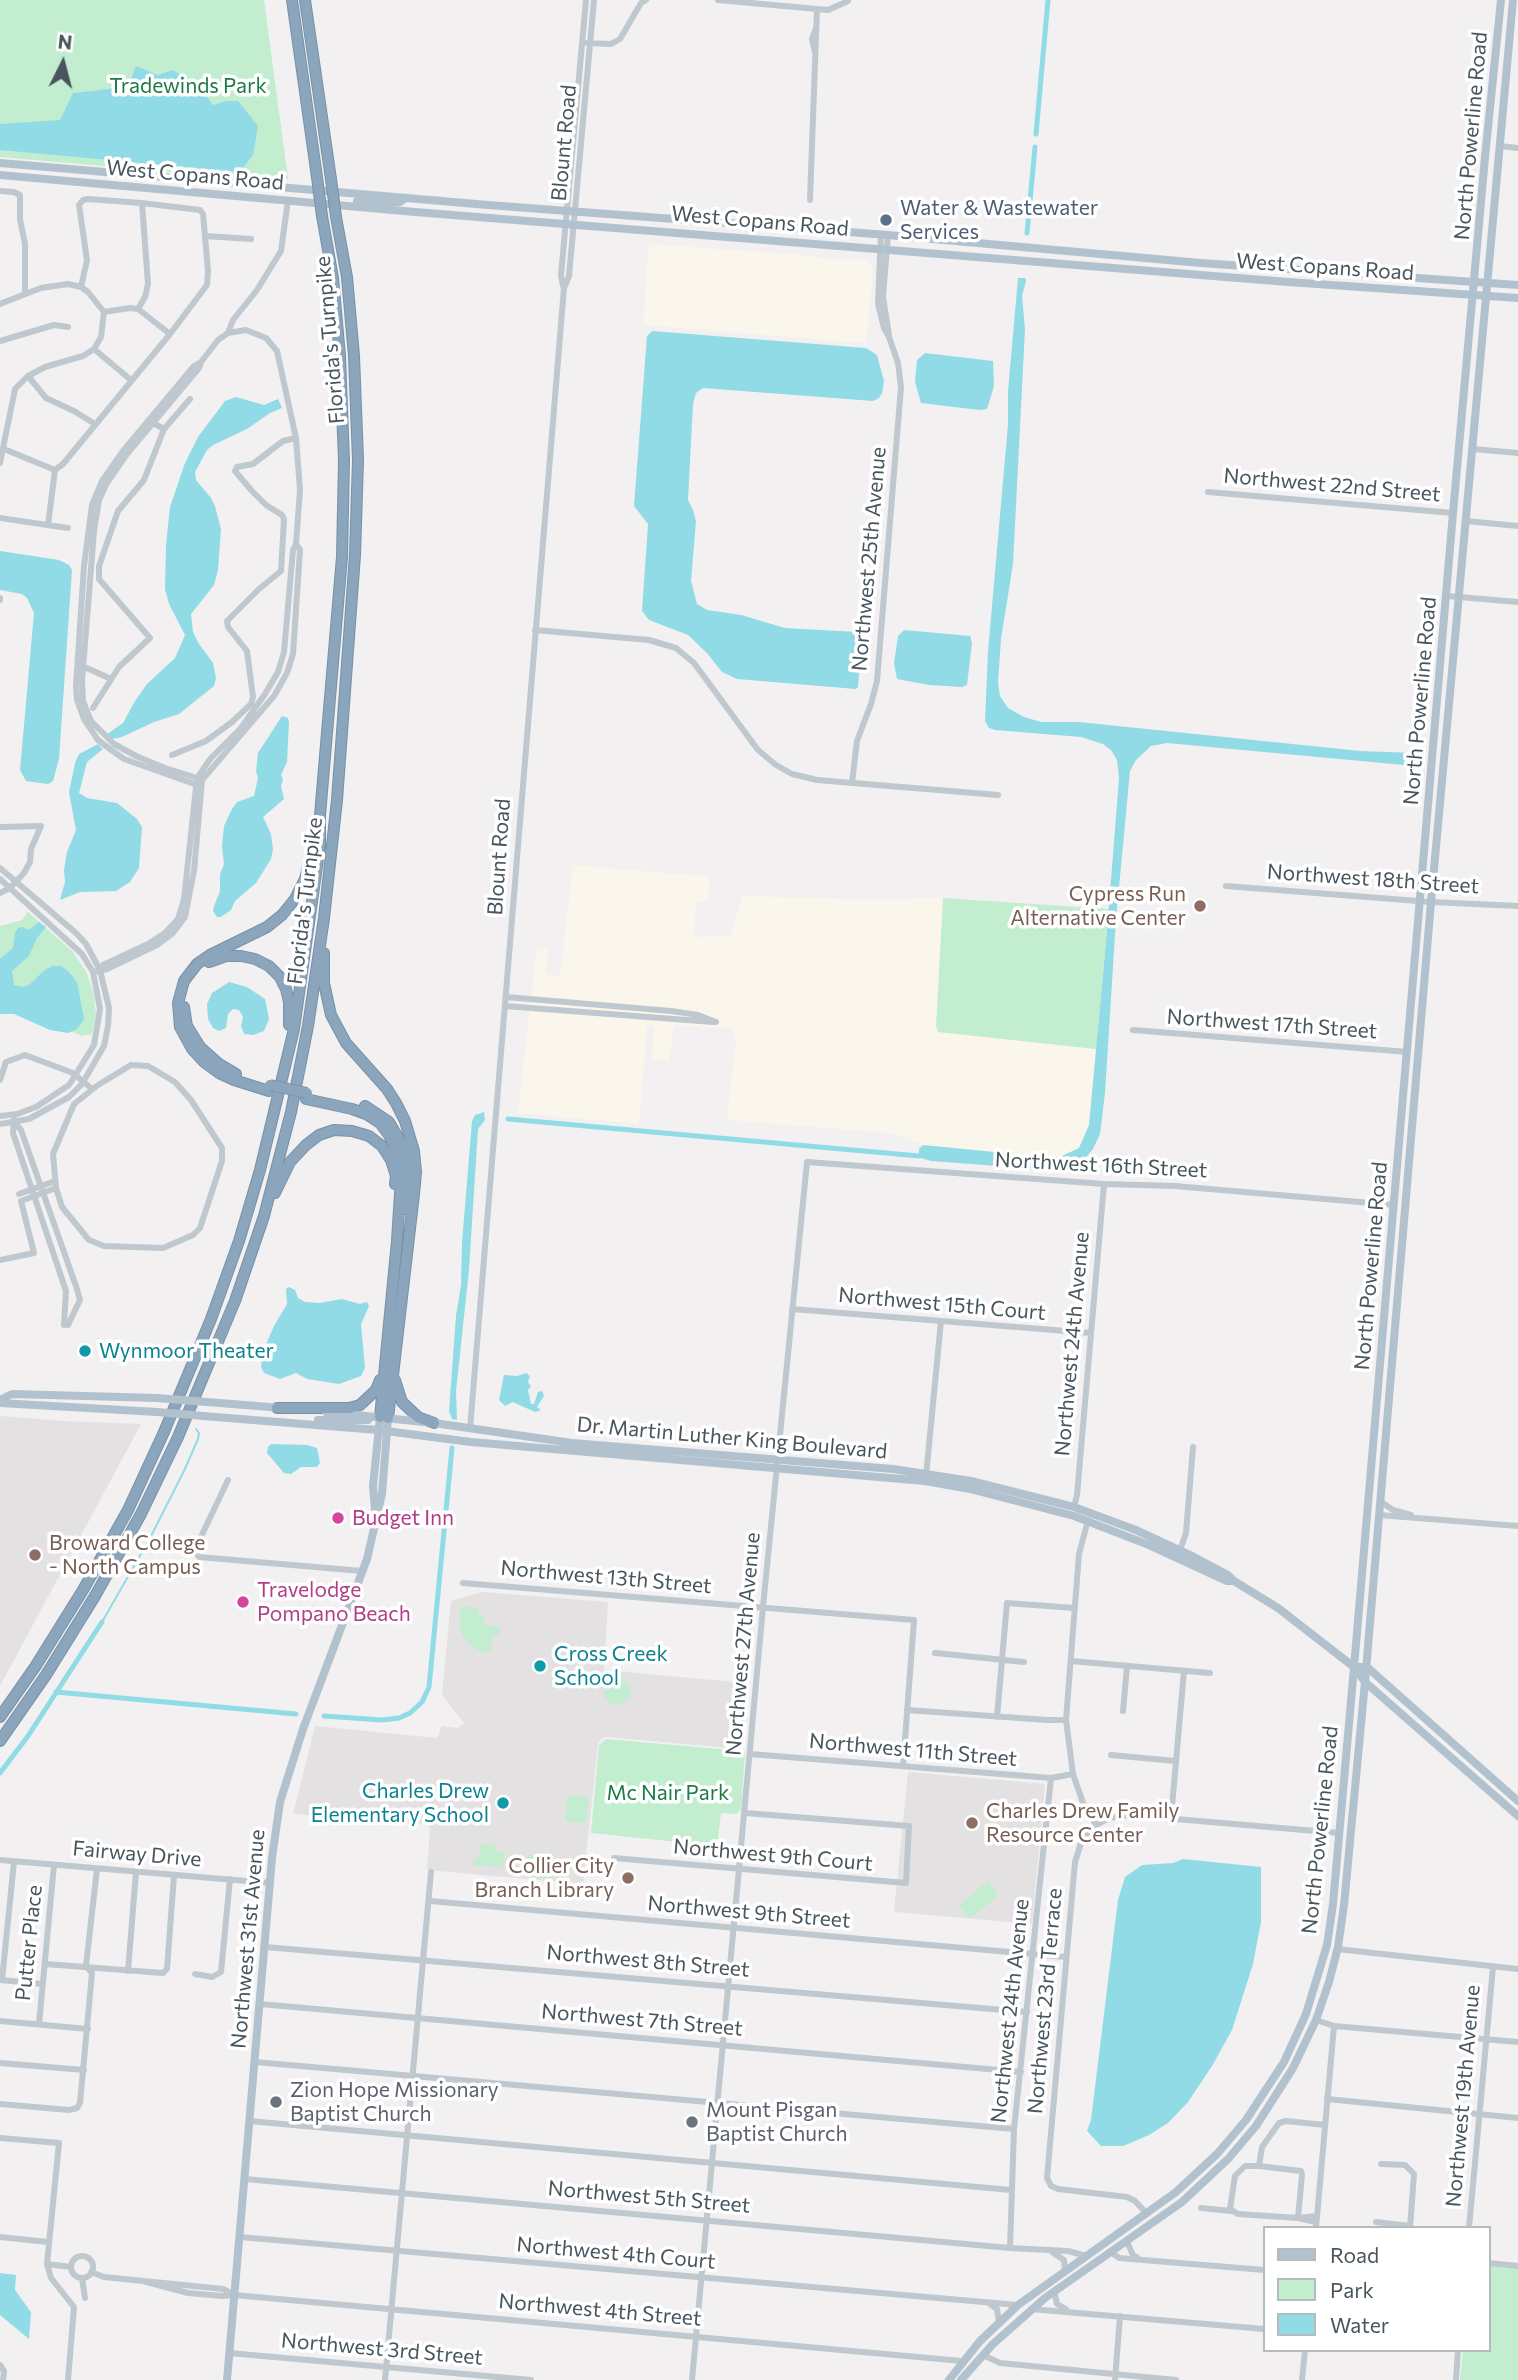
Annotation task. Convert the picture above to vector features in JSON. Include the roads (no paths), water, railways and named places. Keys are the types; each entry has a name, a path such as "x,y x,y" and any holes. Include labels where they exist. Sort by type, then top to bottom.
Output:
{"highway":[{"name":"Florida's Turnpike","path":"0,1717 83,1590 128,1510 164,1432 211,1319 239,1241 260,1170 294,1029 320,845 320,815 342,557 344,461 340,356 333,278 292,0"},
{"name":"Florida's Turnpike","path":"0,1741 95,1597 141,1514 178,1437 230,1314 264,1216 299,1075 308,1026 324,918 337,800 355,555 358,460 354,356 348,290 305,0"},
{"path":"320,815 305,879 295,899 282,915 267,927 197,964 184,981 178,1003 180,1027 192,1049 204,1062 234,1080 366,1107 390,1122 401,1140 410,1170 401,1268 403,1293"},
{"path":"277,1408 349,1408 360,1405 376,1390 388,1371 403,1293 416,1172 414,1151 405,1121 396,1103 346,1043 331,1015 324,983 324,918"},
{"path":"270,1088 219,1065 192,1037 185,1015 186,992 195,975 205,965 226,956 241,956 270,966 280,977 289,1002 286,1059"},
{"path":"306,1096 366,1114 380,1123 397,1148 402,1172 391,1282 384,1417"},
{"path":"264,1216 290,1162 306,1144 319,1135 334,1130 369,1136 382,1146 391,1160 396,1176 389,1263 391,1282"},
{"path":"388,1371 401,1402 418,1416 434,1423"}],"main road":[{"name":"North Powerline Road","path":"948,2380 989,2332 1018,2305 1146,2214 1203,2169 1236,2133 1284,2062 1306,2014 1326,1945 1354,1667 1453,513 1501,0"},
{"name":"North Powerline Road","path":"961,2380 1031,2309 1182,2202 1236,2150 1278,2095 1311,2031 1337,1950 1367,1667 1431,902 1513,0"},
{"path":"1496,55 1500,78 1506,85"},
{"name":"West Copans Road","path":"0,163 1174,260 1518,285"},
{"name":"West Copans Road","path":"0,175 415,212 1518,298"},
{"path":"158,189 159,177"},
{"path":"288,200 304,198 379,203 400,202 405,198"},
{"path":"415,212 421,204 449,206 463,202"},
{"path":"1460,448 1466,452 1471,463"},
{"path":"1434,739 1440,747 1438,775 1442,783"},
{"path":"1409,1037 1419,1054"},
{"path":"1408,1052 1417,1069"},
{"name":"Dr. Martin Luther King Boulevard","path":"0,1401 12,1394 86,1394 208,1402 384,1417 622,1451 778,1463"},
{"name":"Dr. Martin Luther King Boulevard","path":"0,1401 291,1423 587,1452 592,1449 652,1449 975,1481 1074,1507 1149,1545 1227,1581 1234,1581"},
{"path":"291,1423 302,1420 374,1420 384,1417"},
{"name":"Northwest 31st Avenue","path":"227,2380 270,1883 280,1802 303,1730 367,1559 382,1494 384,1417"},
{"name":"Dr. Martin Luther King Boulevard","path":"926,1477 1090,1517 1180,1550 1228,1575 1278,1608 1354,1667 1365,1682 1518,1816"},
{"path":"1370,1485 1373,1506 1378,1515"},
{"path":"1027,1503 1036,1500 1062,1507 1074,1507"},
{"path":"1367,1516 1372,1520 1377,1535"},
{"path":"1354,1667 1367,1667 1518,1801"},
{"path":"1339,1833 1348,1861"},
{"path":"1310,2000 1311,2013 1316,2020"},
{"path":"1306,2014 1311,2031"},
{"path":"1246,2120 1246,2138"},
{"path":"1236,2133 1236,2150"},
{"path":"1111,2252 1118,2233"},
{"path":"1078,2275 1086,2256"},
{"path":"983,2355 989,2332"},
{"path":"956,2380 962,2361"}],"street":[{"name":"Blount Road","path":"470,1429 564,288 561,275 569,223 586,0"},
{"name":"Blount Road","path":"570,211 594,0"},
{"path":"582,43 611,44 620,39 641,3 646,0"},
{"path":"718,0 828,10 848,1"},
{"path":"810,200 815,53 812,39 817,26 817,9"},
{"path":"1500,146 1518,148"},
{"path":"0,191 20,195 20,219 25,244 25,294"},
{"path":"48,525 55,470 63,464 170,334 207,285 205,236 200,209 83,200 79,205 86,260 81,287"},
{"path":"198,782 112,747 84,719 77,700 92,505 102,481 122,451 151,422 186,374 201,362 228,332 233,320 257,290 281,251 288,200"},
{"path":"138,309 148,284 142,203"},
{"name":"Northwest 25th Avenue","path":"852,783 857,741 874,697 878,669 901,387 899,368 878,304 884,234"},
{"path":"205,236 251,239"},
{"path":"0,304 25,294 68,284 88,292 104,312 101,337 94,349 83,356 45,367 28,376 15,389 0,463"},
{"path":"104,312 138,309 170,334"},
{"path":"0,341 54,325 68,327"},
{"path":"97,971 157,945 173,933 185,917 194,872 198,782 274,696 287,673 293,654 300,550 296,544 300,490 296,438 277,351 266,338 246,330 228,332"},
{"path":"94,349 131,380"},
{"path":"28,376 46,398 95,424"},
{"path":"93,708 119,667 150,638 99,579 99,566 118,512 144,480 164,429 190,399"},
{"path":"0,405 11,406"},
{"path":"151,422 164,429"},
{"path":"172,755 206,741 251,704 253,696 247,651 228,627 227,621 281,571 282,515 266,505 234,471 237,467 253,464 283,441 296,438"},
{"path":"4,449 55,470"},
{"path":"1473,449 1518,453"},
{"name":"Northwest 22nd Street","path":"1208,492 1453,513"},
{"path":"0,518 68,528"},
{"path":"1466,521 1518,526"},
{"path":"282,545 296,544"},
{"path":"88,565 99,566"},
{"path":"1447,596 1518,602"},
{"path":"535,630 649,639 682,652 694,663 751,742 776,765 801,777 998,795"},
{"path":"80,670 87,668 111,679"},
{"path":"234,720 243,730"},
{"path":"0,827 41,827 24,873 13,885 0,893"},
{"path":"0,868 13,885"},
{"path":"0,879 13,885 76,933 91,953 107,999 108,1026 104,1046 83,1081 69,1097 29,1119 0,1124"},
{"name":"Northwest 18th Street","path":"1226,886 1518,906"},
{"path":"0,1116 36,1107 69,1085 77,1076 94,1045 98,1027 100,1009 97,971"},
{"path":"505,1006 716,1022 698,1015 506,997"},
{"name":"Northwest 17th Street","path":"1133,1030 1408,1052"},
{"path":"0,1080 6,1062 25,1055 77,1076 83,1081"},
{"path":"131,1065 148,1066 175,1082 191,1100 222,1148 222,1161 200,1228 193,1235 163,1248 104,1246 89,1240 62,1207 53,1154 74,1104 90,1091 131,1065"},
{"path":"83,1081 83,1088 90,1091"},
{"path":"12,1114 21,1130 80,1300 66,1325 65,1286 13,1133 15,1123"},
{"name":"Northwest 16th Street","path":"807,1162 1104,1184 1175,1186 1394,1205"},
{"name":"Northwest 27th Avenue","path":"692,2380 807,1162"},
{"path":"0,1260 34,1253 20,1198 56,1184"},
{"name":"Northwest 24th Avenue","path":"1074,1507 1104,1184"},
{"path":"57,1262 66,1260"},
{"path":"65,1286 75,1285"},
{"path":"66,1296 74,1312"},
{"name":"Northwest 15th Court","path":"792,1309 1091,1333"},
{"path":"926,1477 942,1321"},
{"path":"1180,1550 1186,1532 1193,1447"},
{"path":"228,1480 198,1543 199,1557 362,1571"},
{"path":"1380,1501 1393,1510 1420,1518"},
{"path":"1378,1515 1518,1526"},
{"path":"1090,1517 1079,1554 1066,1720 1073,1774 1083,1803 1096,1825 1109,1818 1129,1815 1339,1833"},
{"name":"Northwest 13th Street","path":"463,1583 914,1620 908,1710"},
{"path":"997,1717 1007,1603 1074,1608"},
{"path":"934,1653 1024,1662"},
{"path":"1071,1661 1210,1673"},
{"path":"1123,1711 1127,1666"},
{"path":"1171,1818 1184,1671"},
{"path":"903,1766 908,1710 1066,1720"},
{"name":"Northwest 11th Street","path":"750,1754 1051,1778 1073,1774"},
{"path":"1111,1755 1175,1761"},
{"name":"Northwest 24th Avenue","path":"1010,2248 1014,2129 1051,1778"},
{"name":"Northwest 9th Court","path":"614,1858 905,1883 909,1826 745,1812"},
{"name":"Northwest 23rd Terrace","path":"1096,1825 1081,1843 1075,1862 1047,2178 1051,2186 1058,2189 1127,2197 1135,2200 1146,2214"},
{"name":"Fairway Drive","path":"0,1860 270,1883"},
{"path":"13,1862 1,1980 43,1984"},
{"name":"Putter Place","path":"39,2024 54,1865"},
{"path":"0,2104 69,2110 77,2108 80,2103 92,1973 86,1966 97,1869"},
{"path":"128,1971 136,1872"},
{"path":"385,2380 431,1872"},
{"path":"45,1964 163,1973 167,1969 174,1876"},
{"path":"195,1973 212,1977 220,1972 230,1879"},
{"name":"Northwest 9th Street","path":"430,1901 1066,1957"},
{"path":"0,1910 9,1910"},
{"name":"Northwest 8th Street","path":"265,1947 1027,2012"},
{"path":"1337,1950 1518,1969"},
{"name":"Northwest 19th Avenue","path":"1469,2226 1493,1967"},
{"name":"Northwest 7th Street","path":"260,2004 1021,2071"},
{"path":"1316,2020 1334,2025 1518,2042"},
{"path":"0,2021 88,2029"},
{"path":"1201,2208 1317,2222 1334,2025"},
{"path":"255,2062 1014,2129"},
{"path":"0,2063 84,2070"},
{"path":"1328,2099 1518,2118"},
{"path":"250,2121 1011,2190"},
{"path":"1259,2166 1262,2147 1281,2122 1325,2125"},
{"path":"0,2138 59,2143 47,2264 51,2278 74,2307 68,2380"},
{"path":"1381,2164 1405,2165 1414,2174 1410,2226"},
{"path":"1231,2211 1234,2176 1245,2166 1259,2166 1301,2171 1298,2218"},
{"name":"Northwest 5th Street","path":"244,2179 1068,2251 1086,2256"},
{"path":"1376,2222 1403,2226"},
{"path":"0,2237 48,2242"},
{"name":"Northwest 4th Court","path":"240,2237 1018,2305"},
{"path":"1126,2242 1133,2255 1143,2260"},
{"path":"1051,2251 1063,2260 1065,2270"},
{"path":"1111,2252 1119,2258 1262,2270"},
{"path":"85,2257 91,2262 91,2272 82,2278 75,2276 71,2267 75,2259 85,2257"},
{"path":"1490,2263 1518,2266"},
{"path":"47,2264 71,2267"},
{"name":"Northwest 4th Street","path":"91,2272 104,2277 223,2289 234,2295 962,2361"},
{"path":"82,2278 85,2298"},
{"path":"1054,2291 1057,2304 1074,2313"},
{"path":"989,2303 997,2309 999,2323"},
{"path":"1031,2309 1262,2329"},
{"path":"1116,2377 1120,2316"},
{"path":"1302,2380 1305,2352"},
{"path":"1456,2380 1458,2352"},
{"name":"Northwest 3rd Street","path":"229,2353 531,2380"},
{"path":"983,2355 1000,2364 1116,2377 1176,2380"},
{"path":"0,2365 4,2371 4,2380"}],"water":[{"path":"136,66 158,75 172,70 191,79 190,85 197,93 203,91 213,105 238,101 258,126 253,155 240,172 0,150 0,124 60,120 73,93 109,89 131,79"},
{"path":"1018,278 1025,278 1026,281 1022,296 1025,329 1013,564 1001,639 998,683 1000,696 1008,708 1041,722 1079,722 1360,751 1415,753 1419,759 1404,765 1167,743 1151,746 1136,760 1130,771 1100,1134 1083,1161 1068,1168 1052,1170 931,1161 919,1156 919,1149 923,1145 1045,1157 1062,1156 1079,1148 1089,1125 1119,778 1117,760 1103,744 1081,737 995,730 989,728 985,721 988,651"},
{"path":"652,331 866,348 877,355 884,381 882,393 873,401 703,388 696,393 693,404 688,500 696,521 691,581 697,604 707,610 741,615 785,628 858,632 862,635 856,689 737,679 722,672 688,635 649,620 642,611 648,524 634,506 647,336"},
{"path":"925,353 993,361 994,386 987,409 921,403 915,382 917,360"},
{"path":"236,397 264,405 278,399 282,408 213,445 207,450 195,472 196,480 215,506 221,529 218,570 214,585 191,614 193,632 213,663 216,678 214,686 179,714 112,739 106,735 123,723 147,684 175,658 185,635 169,604 165,589 170,507 185,463 198,437 225,401"},
{"path":"0,551 59,560 69,565 72,570 59,759 53,781 48,784 26,781 20,770 34,613 22,594 0,590"},
{"path":"904,630 970,636 972,643 967,685 929,685 897,679 894,663 898,636"},
{"path":"282,716 288,718 289,723 287,762 281,775 284,799 263,817 271,834 271,859 256,883 235,901 231,910 217,917 213,911 220,891 220,874 224,864 224,826 237,802 254,796 258,778 258,753"},
{"path":"98,744 103,749 87,762 79,793 87,798 117,803 137,819 142,827 139,868 130,882 116,891 80,892 60,900 65,882 67,852 76,830 69,792 75,763 79,754"},
{"path":"39,922 46,927 37,938 29,956 12,971 14,985 23,987 30,984 53,966 61,966 68,971 77,982 84,1019 77,1029 68,1033 50,1030 14,1014 0,1014 0,959 13,948 18,928 29,930"},
{"path":"229,982 247,987 265,999 269,1019 264,1031 253,1035 244,1034 241,1026 243,1017 239,1010 233,1009 228,1014 226,1028 219,1031 213,1028 208,1019 207,1004 212,993"},
{"path":"484,1112 485,1120 478,1129 469,1270 456,1391 457,1420 452,1419 449,1411 472,1121 475,1115"},
{"path":"289,1287 305,1302 319,1303 342,1299 360,1304 367,1302 369,1306 361,1324 365,1368 361,1376 339,1384 307,1379 296,1373 280,1379 264,1373 261,1367 263,1351 287,1304 286,1289"},
{"path":"526,1373 530,1376 528,1382 531,1386 528,1390 531,1404 534,1404 538,1392 542,1391 544,1396 537,1407 541,1410 535,1412 513,1402 505,1406 499,1400 504,1375 517,1376"},
{"path":"271,1444 307,1445 317,1448 320,1463 317,1467 301,1467 291,1474 284,1473 267,1453"},
{"path":"1183,1859 1261,1867 1261,1922 1253,1964 1232,2030 1188,2102 1168,2123 1149,2135 1123,2146 1101,2146 1087,2131 1091,2120 1118,1900 1125,1877 1142,1865 1173,1863"},
{"path":"0,2273 16,2275 15,2290 31,2312 29,2339 0,2315"}],"waterway":[{"path":"1036,134 1048,0"},
{"path":"1027,233 1035,147"},
{"path":"508,1119 919,1156"},
{"path":"102,1622 149,1540 184,1471 198,1439 199,1433 196,1429"},
{"path":"324,1716 382,1720 399,1718 410,1713 422,1702 429,1687 452,1448"},
{"path":"0,1773 28,1736 102,1622"},
{"path":"56,1692 296,1714"}],"place":[{"name":"Water & Wastewater Services","path":"886,220"},
{"name":"Cypress Run Alternative Center","path":"1200,906"},
{"name":"Wynmoor Theater","path":"85,1351"},
{"name":"Budget Inn","path":"338,1518"},
{"name":"Broward College - North Campus","path":"35,1555"},
{"name":"Travelodge Pompano Beach","path":"243,1602"},
{"name":"Cross Creek School","path":"540,1666"},
{"name":"Charles Drew Elementary School","path":"503,1803"},
{"name":"Charles Drew Family Resource Center","path":"972,1823"},
{"name":"Collier City Branch Library","path":"628,1878"},
{"name":"Zion Hope Missionary Baptist Church","path":"276,2102"},
{"name":"Mount Pisgan Baptist Church","path":"692,2122"}],"park label":[{"name":"Tradewinds Park","path":"188,86"},
{"name":"Mc Nair Park","path":"668,1793"}]}
